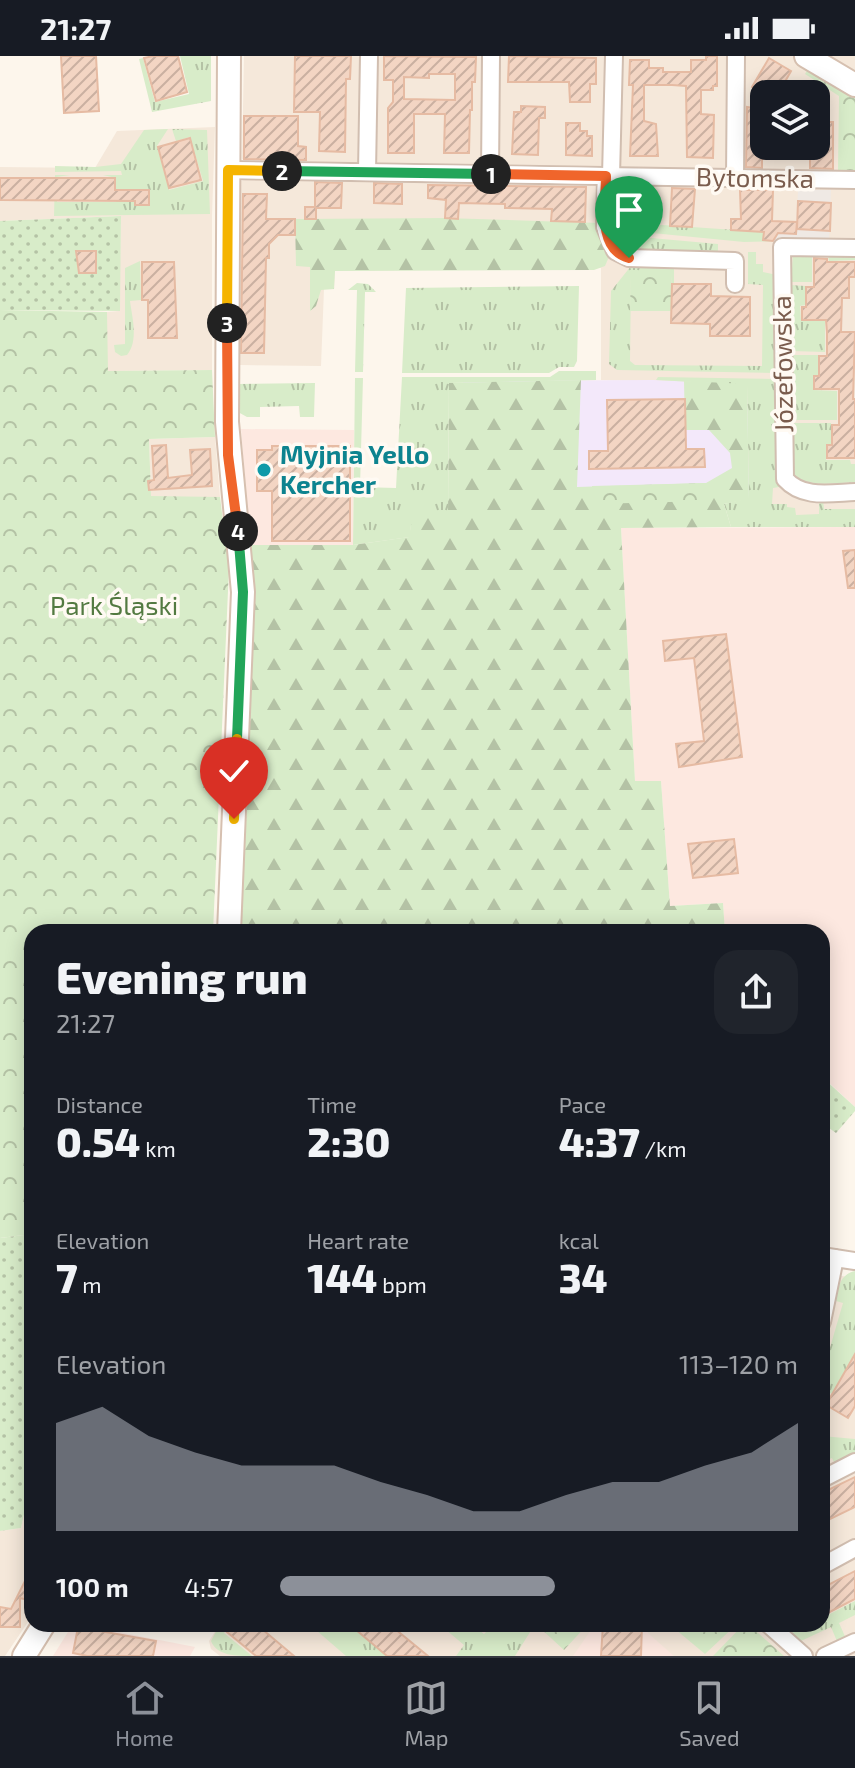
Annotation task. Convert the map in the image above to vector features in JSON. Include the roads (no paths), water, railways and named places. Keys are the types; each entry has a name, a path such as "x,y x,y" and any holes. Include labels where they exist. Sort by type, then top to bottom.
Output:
{"street":[{"path":"229,56 227,422 243,592 229,924"},
{"path":"367,172 369,56"},
{"path":"490,174 491,56"},
{"path":"614,56 606,232 612,247 629,258 735,261 735,284"},
{"path":"735,178 736,56"},
{"path":"806,56 855,85"},
{"name":"Bytomska","path":"228,170 855,180"},
{"name":"Józefowska","path":"855,248 782,247 785,479 803,493 855,492"},
{"path":"830,1257 855,1261"},
{"path":"830,1475 855,1462"},
{"path":"830,1562 855,1548"},
{"path":"24,1656 39,1632"},
{"path":"777,1632 804,1656"},
{"path":"825,1656 855,1642"}],"place":[{"name":"Myjnia Yello Kercher","path":"264,470"}],"park label":[{"name":"Park Śląski","path":"114,606"}]}
